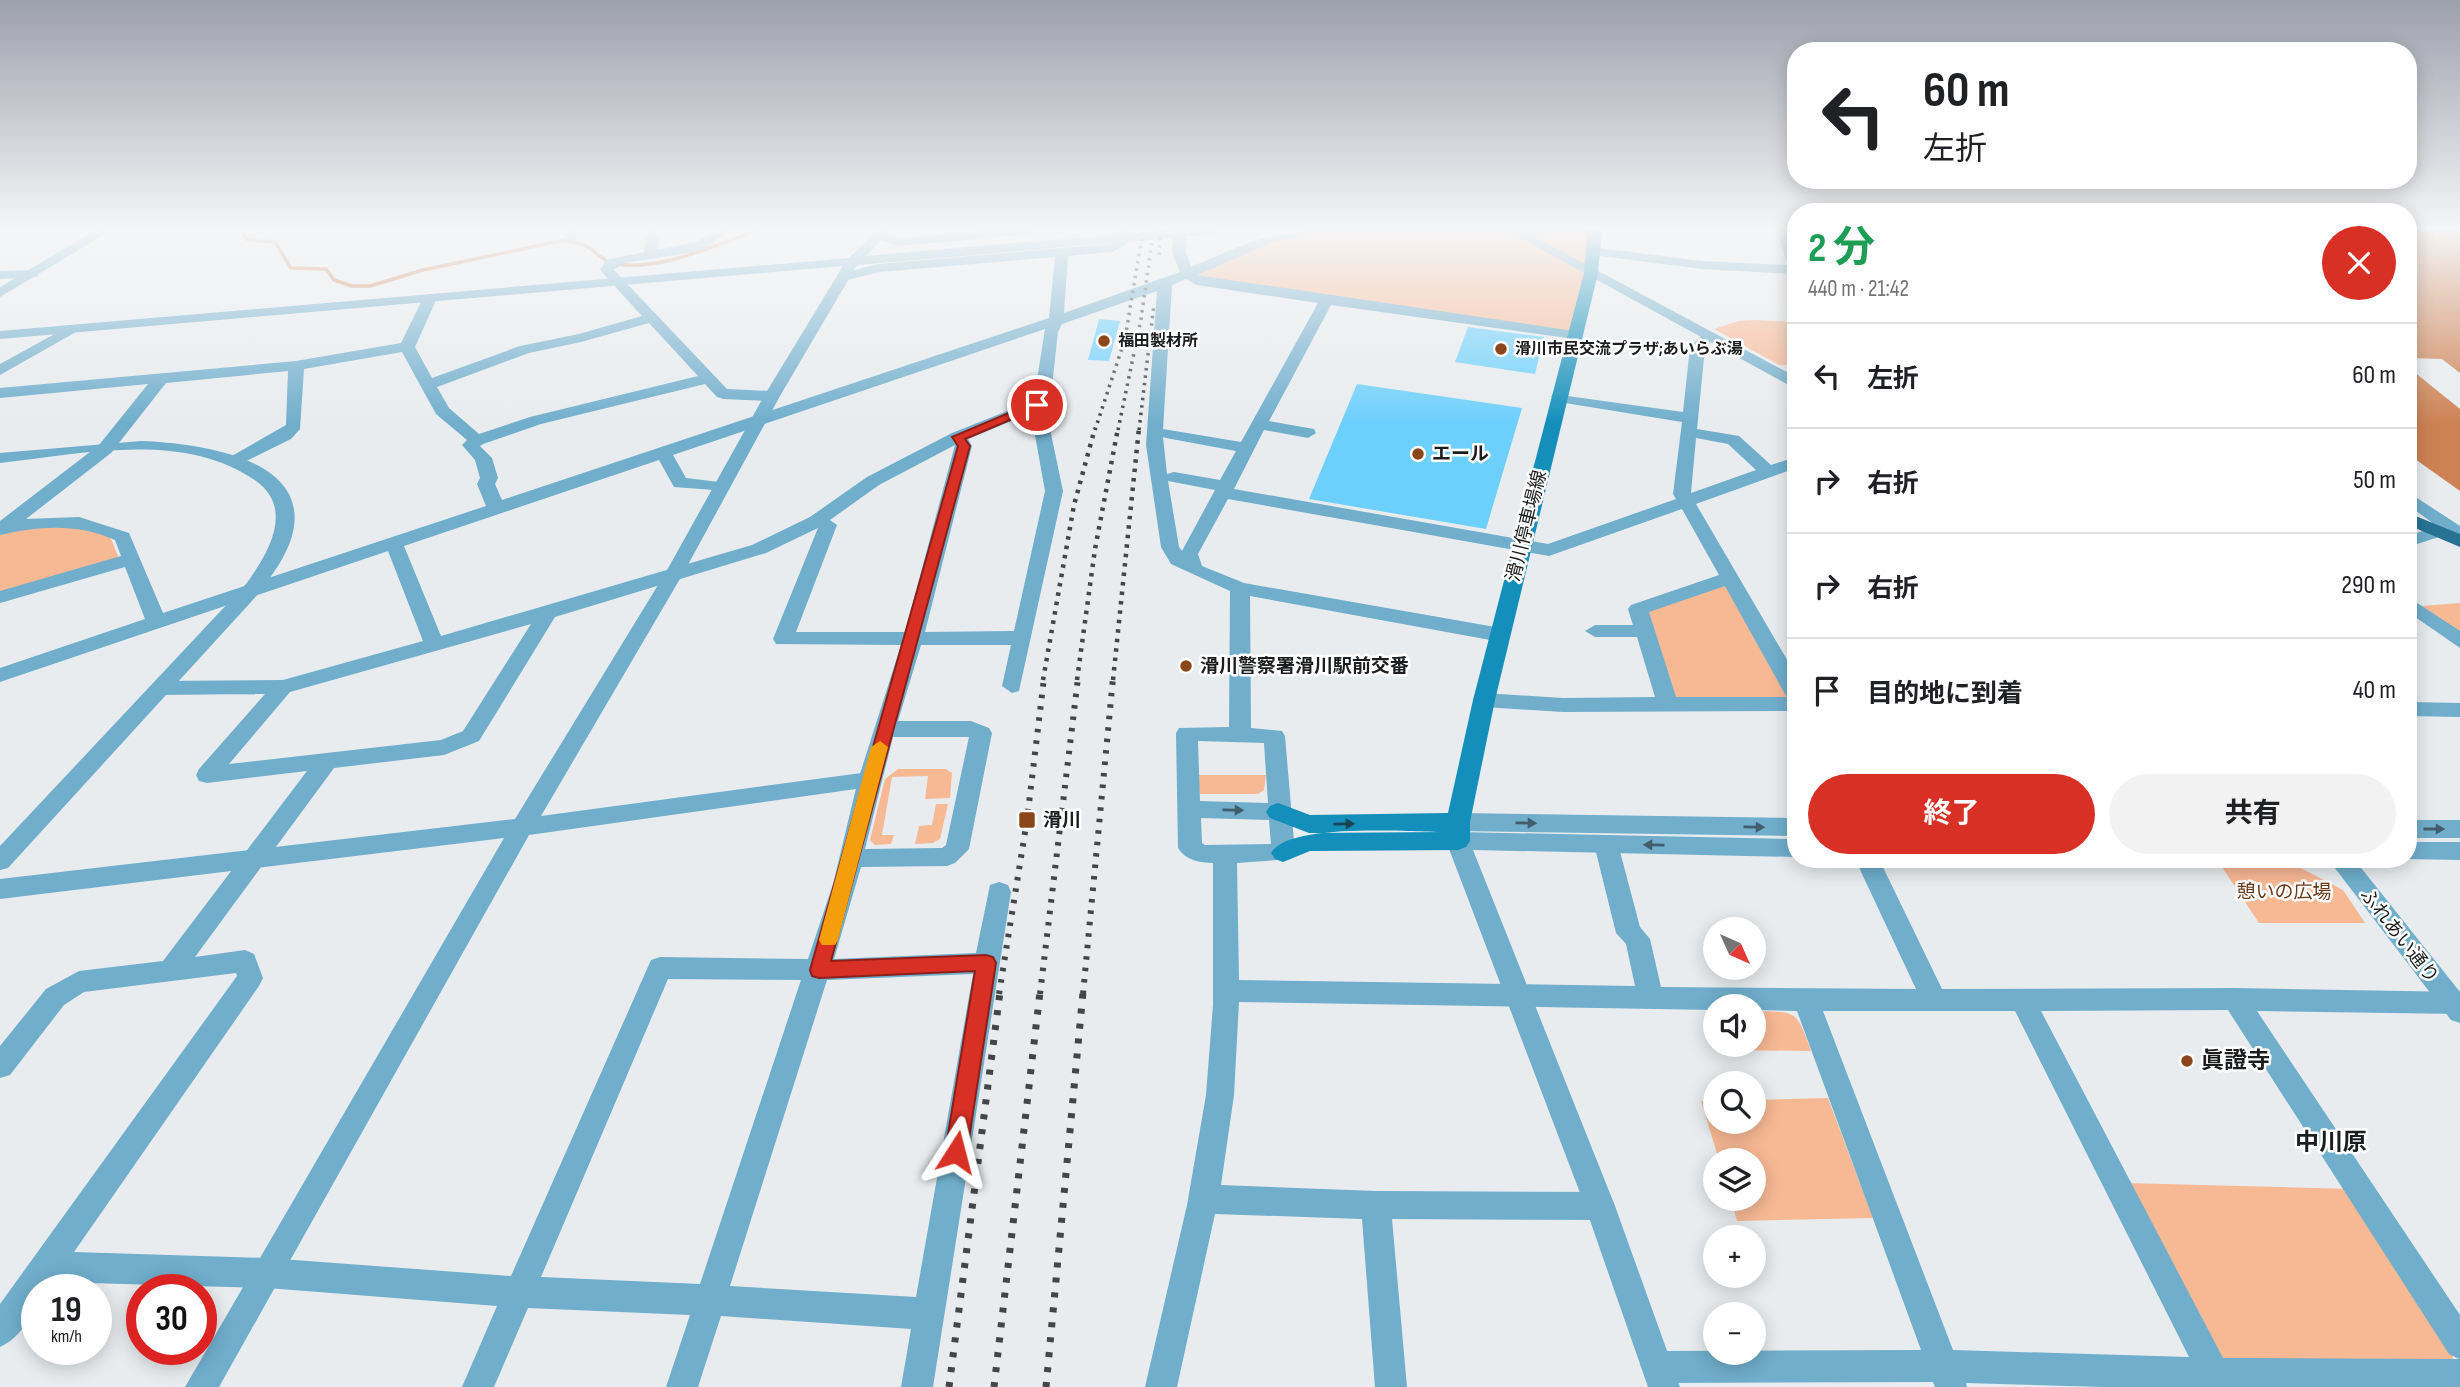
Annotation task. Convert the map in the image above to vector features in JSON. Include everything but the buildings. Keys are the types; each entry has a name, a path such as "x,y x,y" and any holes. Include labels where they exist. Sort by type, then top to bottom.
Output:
{"main road":[{"name":"滑川停車場線","path":"1458,832 1484,700 1585,295"},
{"path":"2417,521 2460,541"},
{"path":"1278,811 1309,824 1458,832"},
{"path":"1283,853 1307,842 1458,832"}],"street":[{"path":"0,327 405,295"},
{"path":"0,335 460,295"},
{"path":"632,295 723,394 772,396"},
{"path":"201,1387 522,827 675,572 757,422 833,295"},
{"path":"1012,687 1054,491 1037,405 1044,386 1058,295"},
{"path":"0,675 495,506 664,454 1129,295"},
{"path":"1164,295 1154,445 1170,547 1178,560 1240,588 1501,635"},
{"path":"1289,295 1574,335"},
{"path":"1632,295 1787,379"},
{"path":"407,347 430,298"},
{"path":"1194,569 1189,554 1326,300"},
{"path":"428,385 525,349 581,338 654,317"},
{"path":"0,370 71,329"},
{"path":"1709,336 1698,347 1682,494 1787,679"},
{"path":"0,393 296,366 407,347"},
{"path":"407,347 442,411 477,440"},
{"path":"236,461 285,435 294,426 296,366"},
{"path":"2,527 105,449 161,378"},
{"path":"495,506 486,484 489,478 483,458 470,445 477,440 536,419 710,378"},
{"path":"1559,397 1690,425 1733,440 1768,472"},
{"path":"158,688 283,687 548,613 759,548 816,521 873,481 958,437 1037,405"},
{"path":"1259,424 1308,433"},
{"path":"1166,433 1247,448"},
{"path":"682,1387 819,970 852,858 869,780 913,639 964,446 958,437"},
{"path":"0,458 105,449 168,448 220,455 264,478 277,490 284,507 283,541 274,561 253,588 0,861"},
{"path":"664,454 680,483 721,487"},
{"path":"1174,477 1225,490 1549,550 1787,465"},
{"path":"2417,503 2460,534"},
{"path":"2,527 71,520 99,524 122,537 156,621"},
{"path":"816,521 828,525 783,639 1022,638"},
{"path":"2417,538 2440,532"},
{"path":"393,541 434,644"},
{"path":"0,597 132,559"},
{"path":"1668,705 1638,609 1728,578"},
{"path":"1240,588 1240,734"},
{"path":"2417,610 2460,641"},
{"path":"283,687 207,775 444,747 471,736 548,613"},
{"path":"1595,631 1645,631"},
{"path":"1484,700 1563,705 1787,704"},
{"path":"2417,709 2460,710"},
{"path":"852,858 947,857 957,849 981,733 971,729 885,729"},
{"path":"1187,733 1274,736 1283,853 1203,854 1190,848 1188,809 1187,733"},
{"path":"170,971 328,760"},
{"path":"0,889 258,856 522,827 869,780"},
{"path":"1188,809 1278,811"},
{"path":"1458,832 1787,827"},
{"path":"2417,829 2460,829"},
{"path":"1458,832 1606,844 1787,848"},
{"path":"1458,832 1515,994 1600,1206 1662,1377 1947,1376 2218,1380 2460,1375"},
{"path":"1606,844 1629,933 1637,939 1650,997"},
{"path":"2417,850 2460,851"},
{"path":"1161,1387 1206,1199 1221,1092 1227,991 1225,855"},
{"path":"1871,868 1934,998"},
{"name":"ふれあい通り","path":"2347,868 2457,1006"},
{"path":"917,1387 999,892"},
{"path":"0,1066 55,997 79,982 244,961 250,978 0,1331"},
{"path":"478,1387 660,968 819,970 986,963"},
{"path":"1227,991 1806,1000 2235,999 2457,1006"},
{"path":"2235,999 2460,1343"},
{"path":"1806,1000 1947,1376"},
{"path":"2023,1001 2218,1380"},
{"path":"1206,1199 1377,1205 1600,1206"},
{"path":"1377,1205 1391,1387"},
{"path":"46,1266 267,1273 519,1292 710,1300 929,1314"}],"green space":[{"path":"1314,295 1582,295 1574,335"},
{"path":"1739,321 1787,322 1787,364 1779,365 1714,329"},
{"path":"75,525 110,536 119,559 0,593 0,535 8,531"},
{"path":"1728,578 1787,689 1787,704 1672,705 1640,611"},
{"path":"2460,603 2460,631 2454,631 2421,606"},
{"path":"898,769 946,769 952,773 950,798 925,799 928,776 892,777 882,835 894,835 891,844 875,845 870,840 885,779"},
{"path":"1196,775 1266,775 1264,790 1258,794 1200,794"},
{"path":"936,804 948,804 940,839 933,843 915,844 919,826 932,825"},
{"name":"憩いの広場","path":"2223,868 2301,868 2343,890 2365,923 2259,923"},
{"path":"1766,1011 1787,1013 1798,1020 1811,1051 1766,1050"},
{"path":"1828,1098 1873,1218 1737,1221 1734,1211 1766,1211 1766,1148 1715,1148 1711,1134 1766,1134 1766,1100"},
{"path":"2125,1183 2352,1189 2453,1347 2453,1364 2228,1363 2210,1349"}],"shaded area":[{"path":"2417,295 2460,295 2460,491 2417,460"}],"pier":[{"path":"2417,358 2442,359 2460,373 2460,409 2417,374"}],"railway":[{"path":"1095,430 1125,339 1132,295"},
{"path":"1118,430 1144,295"},
{"path":"1139,430 1154,304"},
{"path":"1043,680 1074,505 1095,428"},
{"path":"1077,680 1095,549 1118,428"},
{"path":"1113,680 1139,428"},
{"path":"999,994 1027,820 1044,678"},
{"path":"1040,994 1078,678"},
{"path":"1083,994 1113,678"},
{"path":"949,1387 1000,992"},
{"path":"994,1387 1040,992"},
{"path":"1046,1387 1083,992"}],"slow traffic":[{"path":"829,940 852,858 869,780 880,747"}],"place":[{"name":"福田製材所","path":"1104,341"},
{"name":"滑川市民交流プラザ;あいらぶ湯","path":"1501,349"},
{"name":"エール","path":"1418,454"},
{"name":"滑川警察署滑川駅前交番","path":"1186,666"},
{"name":"滑川","path":"1027,820"},
{"name":"眞證寺","path":"2187,1061"}],"district":[{"name":"中川原","path":"2331,1142"}],"route":[{"path":"956,1152 986,963 819,970 852,858 869,780 913,639 964,446 958,437 1037,405"}]}
